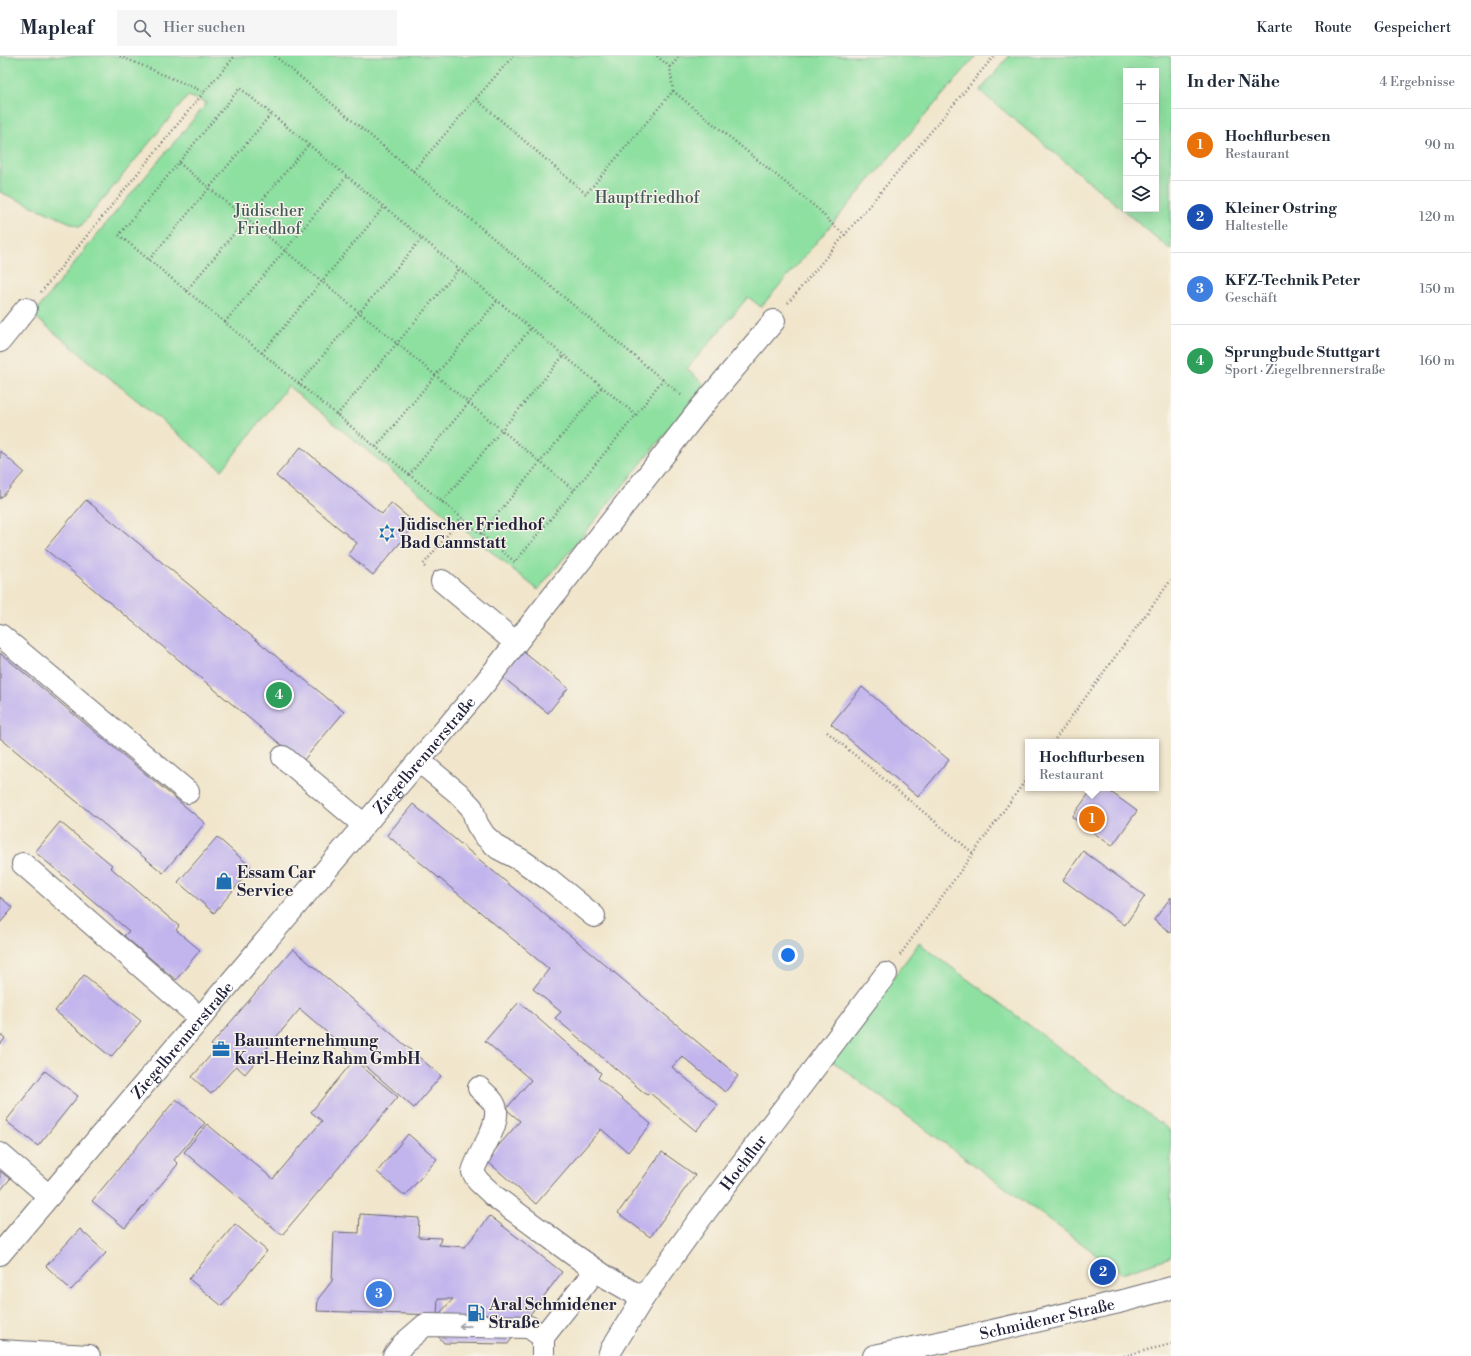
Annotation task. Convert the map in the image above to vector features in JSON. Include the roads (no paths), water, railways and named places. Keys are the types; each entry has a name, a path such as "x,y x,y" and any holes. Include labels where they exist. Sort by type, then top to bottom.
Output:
{"street":[{"path":"0,341 26,309"},
{"name":"Ziegelbrennerstraße","path":"0,1254 484,684 699,410 774,321"},
{"path":"442,581 516,644"},
{"path":"0,635 188,792"},
{"name":"Ziegelbrennerstraße","path":"283,757 364,825"},
{"path":"419,761 458,793 472,808 484,835 498,848 521,860 550,880 594,916"},
{"path":"23,864 200,1018"},
{"name":"Hochflur","path":"609,1356 611,1350 643,1298 699,1220 886,974"},
{"path":"479,1088 495,1105 496,1118 494,1128 474,1165 473,1172 478,1181 494,1196 571,1253 606,1277 643,1298"},
{"path":"0,1154 49,1196"},
{"path":"394,1356 403,1344 425,1325 530,1327 543,1346 588,1280"},
{"name":"Schmidener Straße","path":"874,1356 958,1339 1119,1302 1171,1288"},
{"path":"0,1351 89,1356"}],"place":[{"name":"Jüdischer Friedhof Bad Cannstatt","path":"387,533"},
{"name":"Sprungbude Stuttgart","path":"279,695"},
{"name":"Hochflurbesen","path":"1092,819"},
{"name":"Essam Car Service","path":"224,881"},
{"name":"Bauunternehmung Karl-Heinz Rahm GmbH","path":"221,1049"},
{"name":"Kleiner Ostring","path":"1103,1272"},
{"name":"KFZ-Technik Peter","path":"379,1294"},
{"name":"Aral Schmidener Straße","path":"476,1313"}],"park label":[{"name":"Hauptfriedhof","path":"647,197"},
{"name":"Jüdischer Friedhof","path":"269,219"}]}
